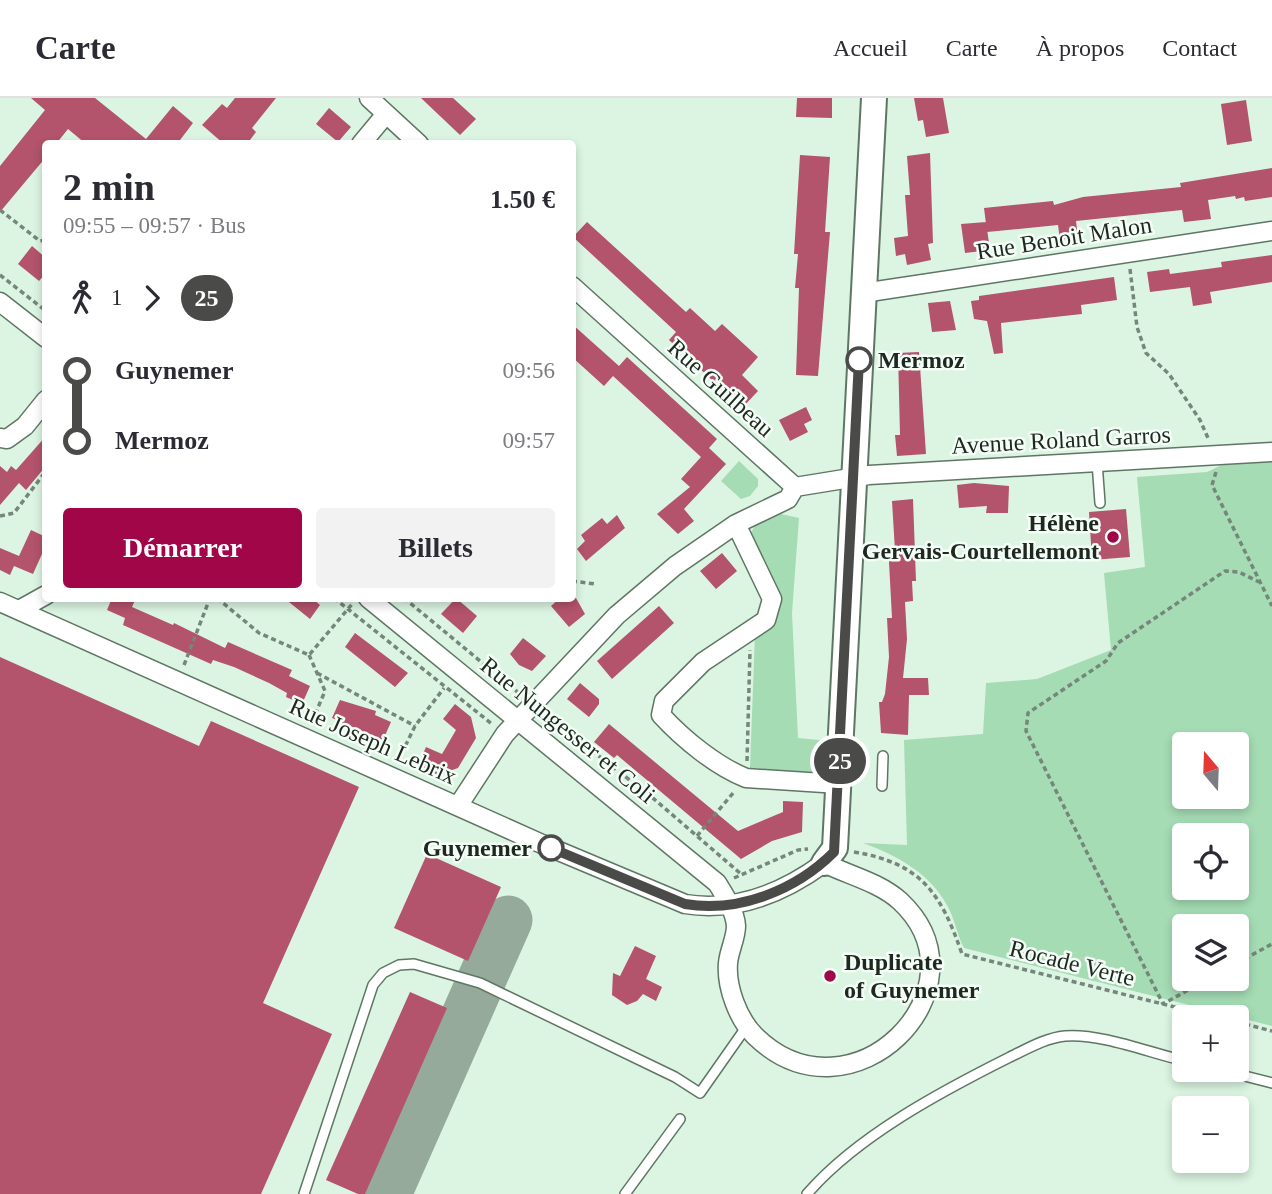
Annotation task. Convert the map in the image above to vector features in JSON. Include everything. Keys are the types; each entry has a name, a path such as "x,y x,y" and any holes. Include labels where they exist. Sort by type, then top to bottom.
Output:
{"street":[{"path":"369,98 415,140"},
{"path":"829,855 899,900 924,932 930,971 920,1009 897,1041 864,1061 825,1068 787,1059 755,1036 734,1003 727,964 736,928 730,906 784,888 829,855 839,784 852,478 874,98"},
{"path":"364,140 387,114"},
{"name":"Rue Benoit Malon","path":"863,293 1272,231"},
{"name":"Rue Guilbeau","path":"579,302 795,488"},
{"path":"1,304 42,330"},
{"path":"0,438 7,439 25,426 42,406"},
{"name":"Avenue Roland Garros","path":"852,478 1272,452"},
{"path":"458,806 484,763 516,721 585,647 646,590 736,524 788,499 795,488 852,478"},
{"path":"736,524 772,599 766,620 704,662 664,701 661,715 672,728 733,773 746,778 839,784"},
{"path":"19,610 42,598"},
{"name":"Rue Joseph Lebrix","path":"0,602 685,904 707,908 730,906"},
{"name":"Rue Nungesser et Coli","path":"373,602 717,883 730,906"}],"lane":[{"path":"1097,462 1100,503"},
{"path":"882,786 883,756"},
{"path":"304,1194 373,985 383,973 399,965 414,964 488,986 675,1077 699,1093 747,1026"},
{"path":"807,1194 823,1176 874,1137 970,1077 1044,1041 1063,1036 1082,1036 1172,1058"},
{"path":"1249,1077 1272,1083"},
{"path":"625,1194 680,1119"}],"path":[{"path":"0,210 42,240"},
{"path":"1128,253 1137,327 1146,353 1169,374 1200,420 1216,455 1212,485 1272,606"},
{"path":"0,275 42,308"},
{"path":"0,514 6,516 14,513 42,476"},
{"path":"1186,991 1163,1004 1026,731 1028,713 1106,661 1118,643 1225,571 1239,572 1259,582"},
{"path":"576,581 596,584"},
{"path":"177,681 208,602"},
{"path":"222,602 259,633 309,655 324,691 305,738"},
{"name":"Rocade Verte","path":"409,602 741,874 798,850 829,855 883,857 910,871 948,913 962,954 1172,1006"},
{"path":"309,655 348,610"},
{"path":"696,836 746,778 751,630"},
{"path":"317,673 415,726"},
{"path":"391,776 415,726 444,688"},
{"path":"1249,956 1272,944"},
{"path":"1249,1025 1272,1031"}],"green space":[{"path":"739,461 758,479 758,486 750,496 741,499 721,481"},
{"path":"1272,462 1272,1026 1249,1020 1249,1005 1189,1005 964,948 948,907 932,884 901,860 863,843 907,845 904,740 983,734 986,683 1037,679 1111,650 1104,573 1145,567 1137,477 1207,472 1226,463"},
{"path":"781,514 799,518 792,613 798,738 830,741 828,769 822,775 758,773 758,768 750,768 755,634 776,619 781,604 750,535 755,525"}],"building":[{"path":"31,98 95,98 146,139 173,106 193,123 180,140 81,140 68,129 59,140 42,140 42,162 0,212 0,166 45,110"},
{"path":"235,98 276,98 252,128 256,132 250,140 219,140 202,125 222,104 227,108"},
{"path":"421,98 453,98 476,119 460,135"},
{"path":"797,98 832,98 832,118 796,117"},
{"path":"914,98 943,98 949,133 926,137 923,120 918,121"},
{"path":"1246,100 1252,141 1227,145 1221,104"},
{"path":"329,108 351,127 340,140 336,140 316,124"},
{"path":"930,153 933,243 928,244 931,260 907,265 905,254 896,256 894,238 908,236 905,195 910,195 907,156"},
{"path":"800,155 830,157 825,232 830,232 818,376 796,375 799,288 795,288 798,254 794,254"},
{"path":"1272,168 1272,197 1245,201 1244,197 1236,199 1235,196 1208,200 1211,219 1184,222 1182,210 1076,221 1078,238 1060,240 1058,225 987,232 984,208 1053,201 1054,205 1083,197 1181,187 1180,183"},
{"path":"587,222 686,312 690,308 715,331 722,324 758,357 742,375 758,391 742,408 669,340 676,332 576,240 576,234"},
{"path":"986,222 990,250 965,253 961,224"},
{"path":"32,246 42,255 42,278 39,281 18,264"},
{"path":"1272,255 1272,282 1210,292 1212,303 1193,306 1190,287 1150,292 1147,272 1169,269 1170,274 1222,267 1221,262"},
{"path":"1114,277 1117,300 1081,305 1082,314 1001,323 1003,353 994,354 987,321 974,319 971,301 979,300 979,296"},
{"path":"950,301 956,330 932,332 928,303"},
{"path":"576,328 619,366 627,357 717,439 709,448 726,464 684,509 694,521 678,534 657,514 690,487 681,479 701,457 613,376 604,386 576,361"},
{"path":"919,352 926,454 897,456 895,435 900,435 898,353"},
{"path":"806,407 812,420 804,424 808,432 790,441 779,420"},
{"path":"42,441 42,471 26,490 19,483 0,505 0,466 7,472 11,466 16,470"},
{"path":"974,483 1009,486 1008,513 986,513 987,506 959,508 957,485"},
{"path":"913,499 916,581 912,581 913,601 905,602 907,639 903,678 928,678 929,695 909,695 908,735 881,733 879,702 882,702 885,694 889,657 887,618 892,618 889,562 890,552 895,551 892,501"},
{"name":"Hélène Gervais-Courtellemont","path":"1126,509 1130,557 1092,560 1089,512"},
{"path":"617,515 625,528 586,561 577,549 585,541 581,535 602,518 607,524"},
{"path":"31,530 42,535 42,554 33,574 14,566 10,575 0,570 0,548 19,556"},
{"path":"722,553 737,571 716,589 700,571"},
{"path":"576,598 585,614 569,627 551,606 556,602 576,602"},
{"path":"110,602 134,602 132,607 173,625 174,623 225,648 228,642 292,670 289,676 310,686 302,704 286,697 287,693 269,683 234,667 213,660 211,664 123,625 125,618 107,610"},
{"path":"289,602 317,602 320,605 310,619"},
{"path":"452,602 461,602 477,616 463,633 441,614"},
{"path":"659,606 674,623 612,679 597,661"},
{"path":"355,633 408,673 395,687 345,647"},
{"path":"523,638 546,656 532,671 519,665 510,654"},
{"path":"0,657 199,746 211,721 359,787 263,1003 332,1034 261,1194 0,1194"},
{"path":"580,683 599,699 599,704 589,717 567,699"},
{"path":"340,700 376,711 375,715 391,722 383,740 332,718"},
{"path":"455,704 471,717 476,738 458,768 438,775 418,765 426,747 442,754 456,730 443,719"},
{"path":"609,724 738,831 783,812 783,801 803,802 802,832 772,841 741,859 617,755 614,758 594,742"},
{"path":"427,854 501,887 468,961 394,928"},
{"path":"635,946 656,956 646,979 662,987 656,1001 643,994 637,1001 627,1005 612,995 613,973 620,976"},
{"path":"410,992 447,1008 365,1194 358,1194 326,1180"}],"taxiway":[{"path":"387,1194 508,920"}],"bus line":[{"name":"25","path":"551,848 685,904 707,908 730,906 784,888 806,876 834,852 859,360"}],"place":[{"name":"Mermoz","path":"859,360"},
{"name":"Hélène Gervais-Courtellemont","path":"1113,537"},
{"name":"Guynemer","path":"551,848"},
{"name":"Duplicate of Guynemer","path":"830,976"}]}
